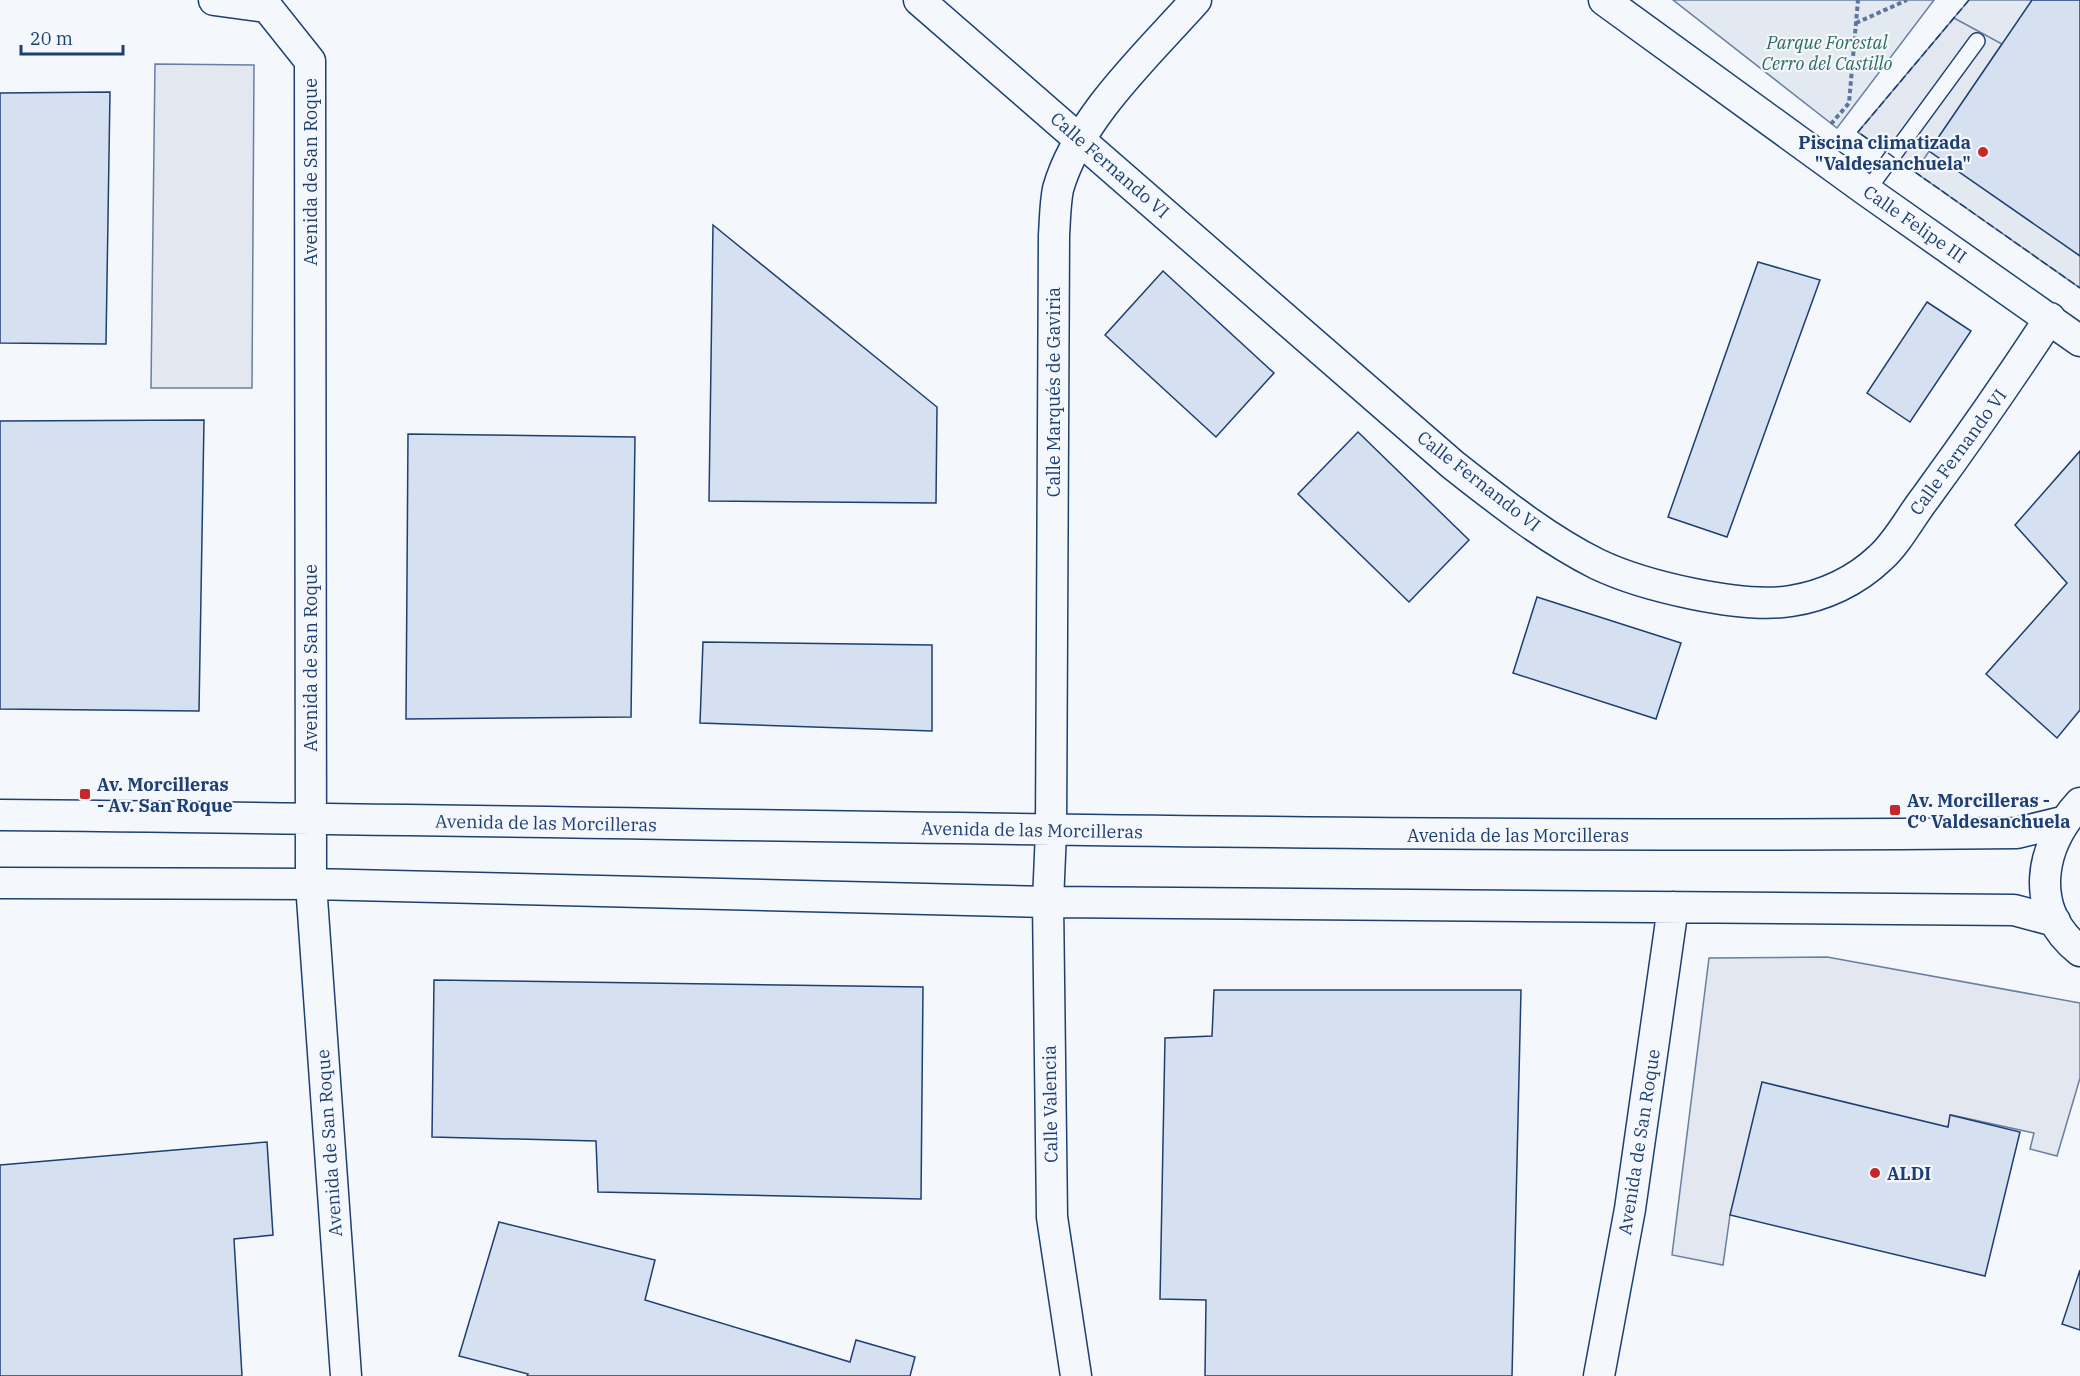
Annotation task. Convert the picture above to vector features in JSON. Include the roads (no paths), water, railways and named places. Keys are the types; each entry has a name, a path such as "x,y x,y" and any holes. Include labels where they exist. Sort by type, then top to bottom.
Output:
{"street":[{"name":"Avenida de San Roque","path":"213,0 267,7 310,61 311,884 346,1376"},
{"name":"Calle Fernando VI","path":"919,0 1452,464 1518,516 1598,564 1664,587 1744,601 1790,601 1837,588 1857,576 1881,558 1977,428 2050,318"},
{"name":"Calle Marqués de Gaviria","path":"1051,831 1054,235 1058,190 1080,138 1123,82 1196,0"},
{"name":"Calle Felipe III","path":"1604,0 1867,191 2080,341"},
{"name":"Avenida de las Morcilleras","path":"0,815 1051,831 1695,836 2017,833 2071,813"},
{"path":"2071,813 2050,845 2045,870 2046,897 2055,921 2071,945 2080,951"},
{"name":"Calle Valencia","path":"1051,831 1048,902 1052,1217 1076,1376"},
{"path":"0,883 311,884 1048,902 2014,910 2055,921"},
{"name":"Avenida de San Roque","path":"1599,1376 1630,1209 1673,907"}],"lane":[{"path":"1867,191 1977,41"}],"place":[{"name":"Piscina climatizada \"Valdesanchuela\"","path":"1983,152"},
{"name":"Av. Morcilleras - Av. San Roque","path":"85,794"},
{"name":"Av. Morcilleras - Cº Valdesanchuela","path":"1895,810"},
{"name":"ALDI","path":"1875,1173"}],"park label":[{"name":"Parque Forestal Cerro del Castillo","path":"1827,52"}]}
